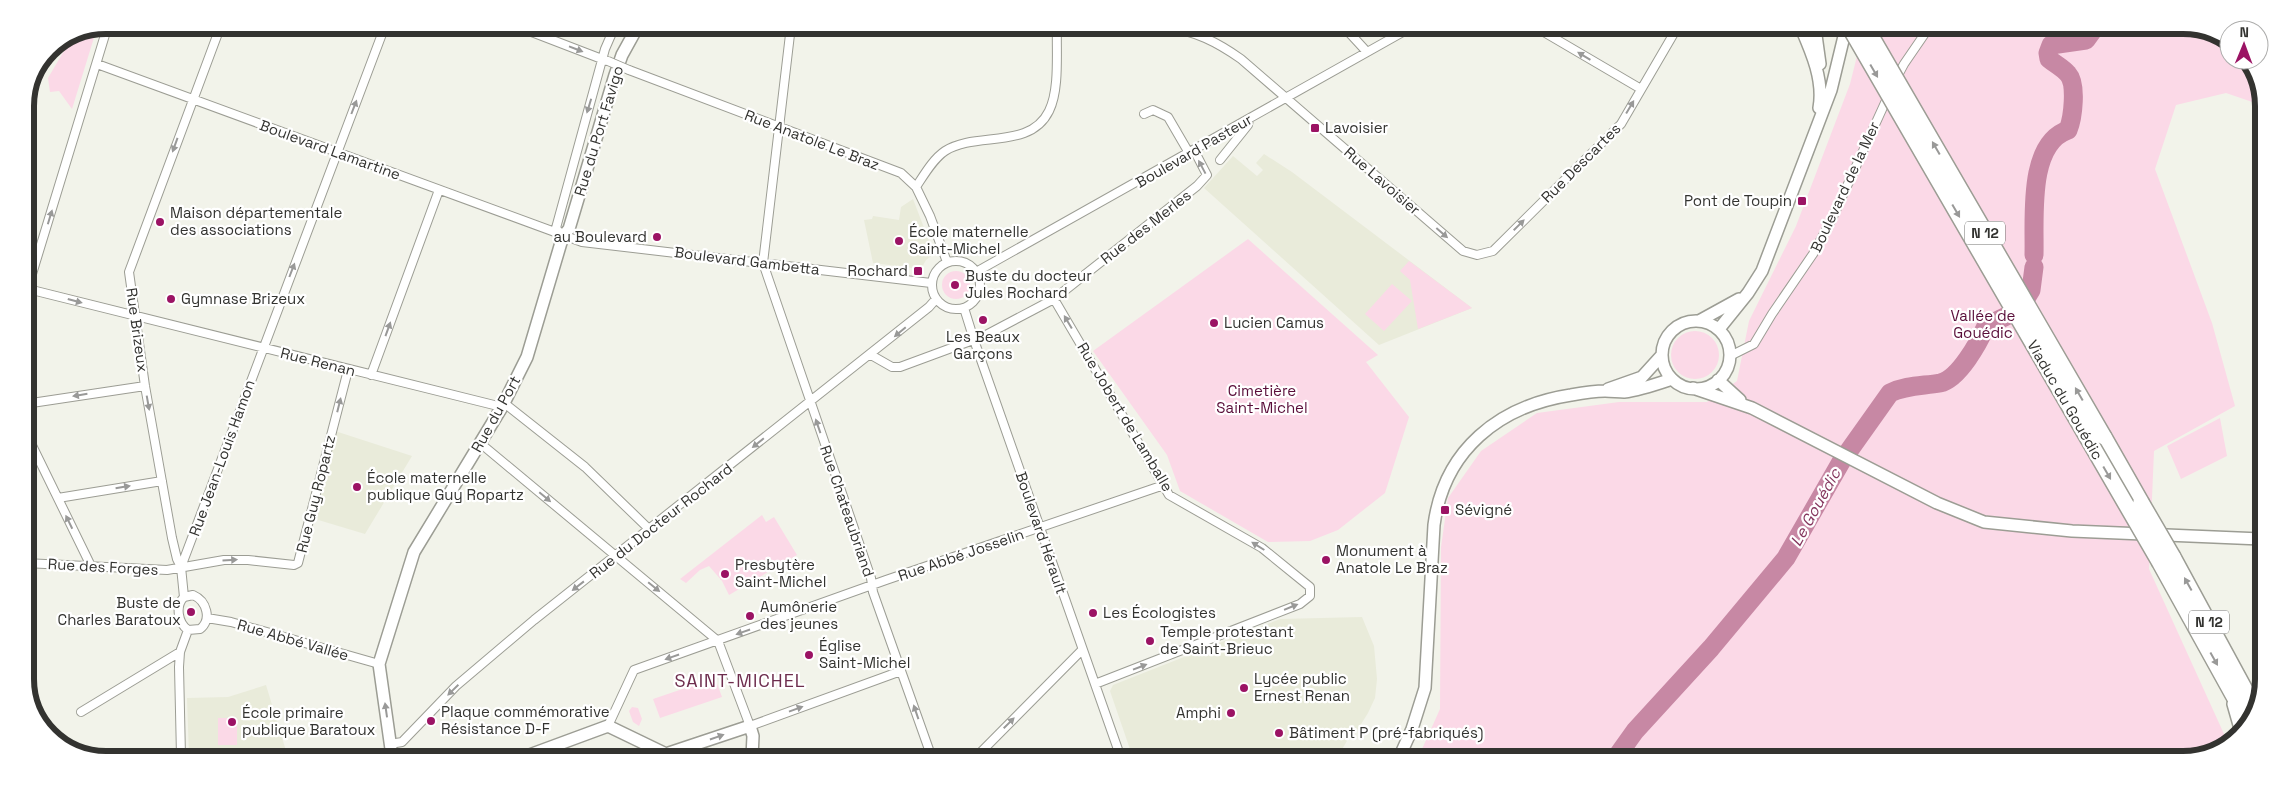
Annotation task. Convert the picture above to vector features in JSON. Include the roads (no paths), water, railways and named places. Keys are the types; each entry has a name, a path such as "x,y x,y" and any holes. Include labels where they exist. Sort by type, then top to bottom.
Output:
{"highway":[{"name":"Viaduc du Gouédic","path":"1852,34 2167,560"},
{"name":"Viaduc du Gouédic","path":"1870,34 2104,436 2167,560"},
{"name":"N 12","path":"2167,560 2245,716"},
{"name":"N 12","path":"2167,560 2246,688 2252,701"},
{"path":"2246,688 2253,697"}],"street":[{"path":"34,269 105,34"},
{"name":"Rue Brizeux","path":"181,567 175,552 145,386 129,272 217,34"},
{"name":"Rue Jean-Louis Hamon","path":"181,567 382,34"},
{"name":"Rue Anatole Le Braz","path":"545,34 629,70 901,173 916,187 930,216 947,262"},
{"path":"563,236 556,228 613,34"},
{"name":"Rue du Port Favigo","path":"563,236 569,228 615,75 622,55 634,34"},
{"path":"763,263 791,34"},
{"path":"916,187 935,160 945,151 959,145 1021,134 1037,125 1049,112 1053,98 1057,34"},
{"name":"Rue Lavoisier","path":"1194,34 1219,44 1241,59 1464,251 1482,255"},
{"path":"1350,34 1367,52"},
{"name":"Boulevard Pasteur","path":"976,272 1399,34"},
{"path":"1547,34 1641,90"},
{"name":"Rue Descartes","path":"1482,255 1493,251 1621,124 1674,34"},
{"path":"1804,34 1826,93"},
{"path":"1816,34 1826,93"},
{"path":"1826,93 1837,34"},
{"path":"1718,329 1748,293 1762,271 1814,136 1846,34"},
{"name":"Boulevard de la Mer","path":"1730,356 1754,344 1772,314 1814,254 1904,64 1925,34"},
{"name":"Boulevard Lamartine","path":"97,64 563,236"},
{"path":"1144,114 1153,110 1168,117 1192,152"},
{"path":"1220,160 1248,125 1249,119"},
{"name":"Rue des Merles","path":"871,355 892,367 900,367 974,340 1054,299 1197,186 1207,175 1192,152"},
{"path":"371,375 438,190"},
{"name":"Boulevard Gambetta","path":"563,236 582,242 931,283"},
{"name":"Rue du Port","path":"391,751 379,664 414,552 503,405 527,357 563,236"},
{"path":"947,262 963,262 976,272 980,286 979,293 971,304 964,308 949,308 936,299 931,283 936,271 947,262"},
{"name":"Rue Chateaubriand","path":"763,263 871,578 871,587 930,751"},
{"name":"Rue Renan","path":"34,291 348,370 503,405"},
{"path":"1748,293 1708,318 1679,325 1670,332 1664,340 1662,355 1666,371 1672,379 1680,385 1752,408 1963,514 1984,522 2024,527 2255,539"},
{"name":"Rue du Docteur Rochard","path":"390,744 402,742 456,686 534,620 871,355 929,308 936,299"},
{"name":"Rue Jobert de Lamballe","path":"1054,299 1170,495 1262,548 1310,587 1311,593 1309,598 1280,612 1094,684"},
{"name":"Boulevard Hérault","path":"964,308 1118,751"},
{"path":"1699,321 1710,324 1718,329 1727,342 1730,356 1722,384"},
{"path":"1604,391 1642,377 1662,355"},
{"name":"Rue Guy Ropartz","path":"181,567 224,560 248,560 294,565 298,563 348,370"},
{"path":"1402,751 1412,729 1425,688 1434,525 1444,483 1454,464 1482,433 1520,409 1554,398 1604,391 1623,392 1672,379"},
{"path":"1693,388 1722,384 1752,408"},
{"path":"34,403 145,386"},
{"path":"503,405 585,467 650,530"},
{"path":"480,443 718,641 750,726 753,736 752,751"},
{"path":"34,449 91,566"},
{"path":"58,498 162,481"},
{"name":"Rue Abbé Josselin","path":"608,726 634,670 1164,485"},
{"name":"Rue des Forges","path":"34,563 167,570 181,567"},
{"path":"181,567 184,597"},
{"path":"193,595 200,600 207,618 200,629 188,630 181,622 179,615 180,602 184,597 193,595"},
{"name":"Rue Abbé Vallée","path":"207,618 231,622 379,664"},
{"path":"181,751 180,652 188,630"},
{"path":"982,751 1082,650"},
{"path":"81,712 180,652"},
{"path":"675,751 901,671"},
{"path":"2226,680 2239,724"},
{"path":"540,751 608,726 660,751"}],"waterway":[{"name":"Le Gouédic","path":"2034,255 2034,203 2039,166 2046,150 2055,138 2068,130 2073,101 2071,79 2066,72 2049,59 2048,53 2051,45 2086,40 2090,34"},
{"name":"Le Gouédic","path":"1621,751 1635,731 1711,648 1786,558 1841,462 1890,393 1908,387 1940,383 1954,375 1968,359 1986,326 2019,310 2031,290 2034,267"}],"place":[{"name":"Lavoisier","path":"1315,128"},
{"name":"Pont de Toupin","path":"1802,201"},
{"name":"Maison départementale des associations","path":"160,222"},
{"name":"au Boulevard","path":"657,237"},
{"name":"École maternelle Saint-Michel","path":"899,241"},
{"name":"Rochard","path":"918,271"},
{"name":"Buste du docteur Jules Rochard","path":"955,285"},
{"name":"Gymnase Brizeux","path":"171,299"},
{"name":"Les Beaux Garçons","path":"983,320"},
{"name":"Lucien Camus","path":"1214,323"},
{"name":"École maternelle publique Guy Ropartz","path":"357,487"},
{"name":"Sévigné","path":"1445,510"},
{"name":"Monument à Anatole Le Braz","path":"1326,560"},
{"name":"Presbytère Saint-Michel","path":"725,574"},
{"name":"Buste de Charles Baratoux","path":"191,612"},
{"name":"Les Écologistes","path":"1093,613"},
{"name":"Aumônerie des jeunes","path":"750,616"},
{"name":"Temple protestant de Saint-Brieuc","path":"1150,641"},
{"name":"Église Saint-Michel","path":"809,655"},
{"name":"Lycée public Ernest Renan","path":"1244,688"},
{"name":"Amphi","path":"1231,713"},
{"name":"Plaque commémorative Résistance D-F","path":"431,721"},
{"name":"École primaire publique Baratoux","path":"232,722"},
{"name":"Bâtiment P (pré-fabriqués)","path":"1279,733"}],"district":[{"name":"SAINT-MICHEL","path":"740,681"}],"park label":[{"name":"Vallée de Gouédic","path":"1983,324"},
{"name":"Cimetière Saint-Michel","path":"1262,400"}]}
